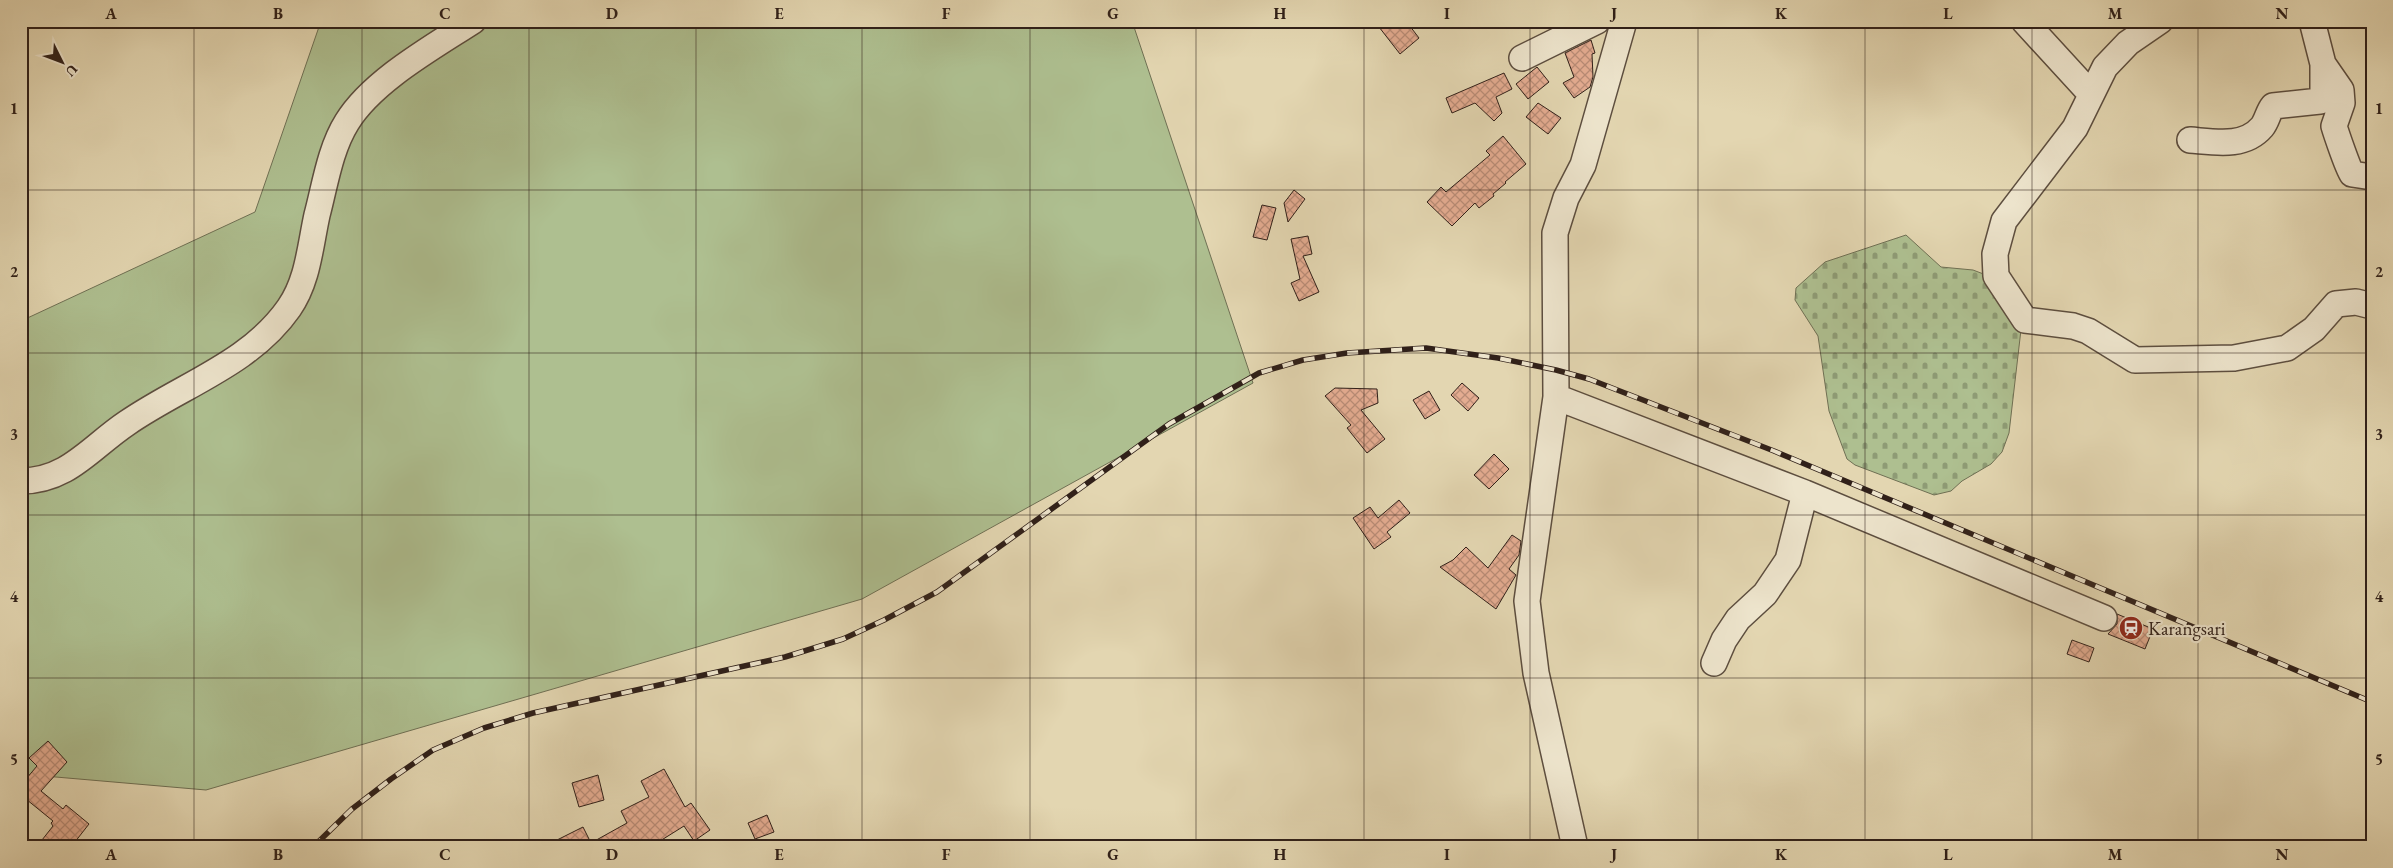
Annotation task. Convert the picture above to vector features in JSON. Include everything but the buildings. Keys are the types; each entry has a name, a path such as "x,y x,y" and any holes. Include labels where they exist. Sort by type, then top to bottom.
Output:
{"street":[{"path":"21,481 39,480 68,470 116,430 147,409 236,360 270,330 289,308 300,288 307,268 326,179 346,122 366,99 402,68 473,21"},
{"path":"1522,58 1597,21"},
{"path":"1576,847 1536,673 1527,600 1556,397 1555,234 1566,198 1583,165 1624,21"},
{"path":"2024,21 2090,92"},
{"path":"2160,21 2128,43 2113,57 2090,92 2070,135 2004,221 1995,254 1996,276 2025,320 2073,326 2088,331 2135,360 2234,358 2287,348 2314,329 2336,304 2356,302 2372,306"},
{"path":"2190,140 2230,143 2239,141 2262,127 2274,106 2320,101 2323,97 2323,64 2312,21"},
{"path":"2323,64 2341,90 2342,103 2334,126 2345,153 2347,167 2352,174 2372,177"},
{"path":"1556,397 1805,493 2104,618"},
{"path":"1714,663 1724,640 1738,619 1765,594 1788,560 1805,493"}],"green space":[{"path":"321,21 1132,21 1253,383 862,599 206,790 21,774 21,321 255,212"},
{"path":"1906,235 1941,267 1973,270 1994,278 2022,321 2009,433 2002,452 1991,464 1962,481 1951,491 1934,495 1855,465 1847,459 1829,411 1818,336 1795,300 1796,288 1825,262"}],"railway":[{"path":"313,847 352,809 391,779 433,750 484,728 533,713 785,657 843,639 884,620 937,592 1169,424 1259,373 1303,360 1347,353 1426,348 1498,358 1589,379 1774,451 2372,702"}],"place":[{"name":"Karangsari","path":"2131,628"}]}
